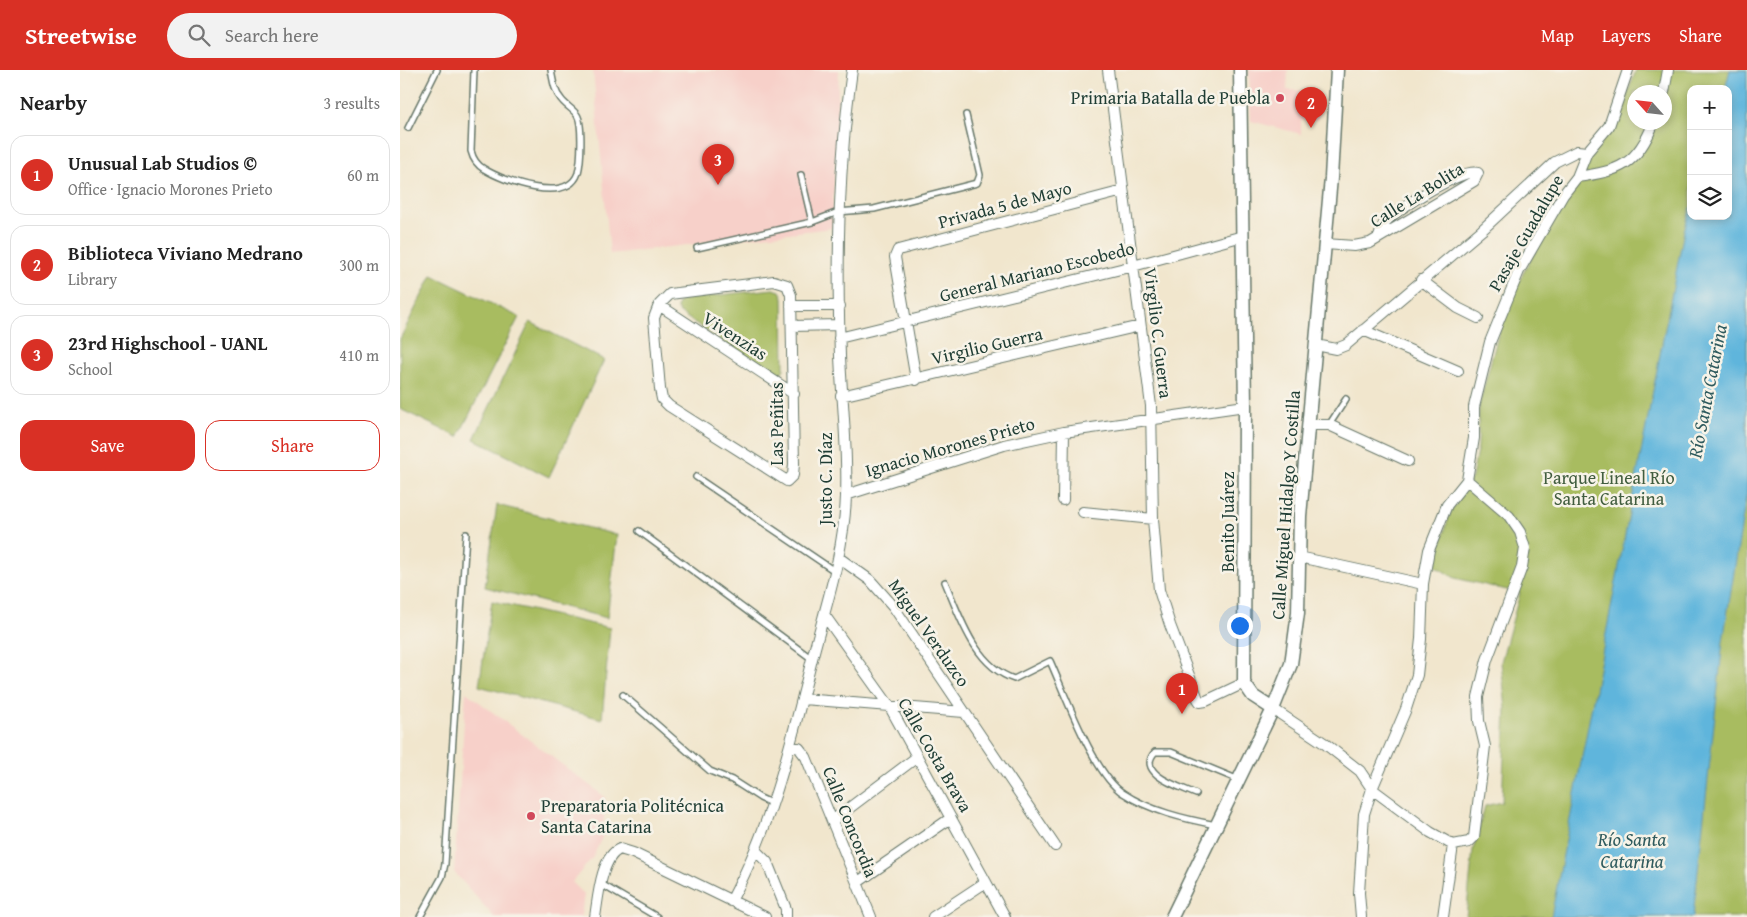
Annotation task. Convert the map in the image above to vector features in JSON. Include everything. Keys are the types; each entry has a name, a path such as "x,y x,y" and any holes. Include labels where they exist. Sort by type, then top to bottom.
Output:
{"street":[{"name":"Justo C. Díaz","path":"730,901 756,851 773,804 791,746 839,558 846,495 839,338 838,212 844,124 852,70"},
{"name":"Virgilio C. Guerra","path":"1108,70 1151,421"},
{"name":"Benito Juárez","path":"1240,70 1245,406 1244,683"},
{"name":"Calle Miguel Hidalgo Y Costilla","path":"1172,917 1240,780 1273,709 1290,664 1298,613 1299,557 1308,425 1331,178 1336,70"},
{"name":"Pasaje Guadalupe","path":"1361,917 1359,893 1362,828 1372,789 1417,675 1421,639 1423,584 1429,550 1447,505 1467,480 1474,438 1474,407 1479,379 1498,317 1519,270 1563,195 1577,177 1587,152 1609,126 1628,70"},
{"path":"1665,85 1668,70"},
{"path":"1577,177 1603,174 1629,162 1651,130"},
{"name":"Pasaje Guadalupe","path":"1316,346 1341,348 1482,230 1555,162 1577,151 1587,152"},
{"name":"Calle La Bolita","path":"1374,240 1474,181 1479,175 1474,172 1468,173 1416,199"},
{"name":"Privada 5 de Mayo","path":"906,321 896,252 1123,191"},
{"path":"1325,244 1354,246 1374,240 1385,222 1416,199 1423,211"},
{"name":"General Mariano Escobedo","path":"839,338 1133,266 1243,236"},
{"path":"1421,280 1458,308 1478,318"},
{"name":"Las Peñitas","path":"774,281 787,285 791,296 791,306 794,464 792,475 786,481 679,414 662,399 656,357 654,318 658,305 670,294 774,281"},
{"name":"Vivenzias","path":"658,305 794,394"},
{"path":"791,306 840,306"},
{"path":"906,321 916,380"},
{"path":"792,326 840,326"},
{"name":"Virgilio Guerra","path":"841,396 916,380 1140,326"},
{"path":"1364,330 1458,371"},
{"name":"Ignacio Morones Prieto","path":"846,495 1004,444 1064,432 1245,406"},
{"path":"1151,421 1153,519 1159,590 1170,625 1196,696 1200,702 1244,683 1253,696 1324,743 1360,771 1372,789 1430,832 1453,845 1469,842 1474,837 1485,746 1479,721 1478,697 1486,660 1522,567 1525,548 1520,532 1509,516 1467,480"},
{"path":"1308,425 1329,425 1408,461"},
{"path":"1063,500 1064,432"},
{"path":"1083,512 1153,519"},
{"path":"1299,557 1423,584"},
{"name":"Miguel Verduzco","path":"839,558 870,580 882,592 1055,846"},
{"name":"Calle Costa Brava","path":"824,616 890,707 1005,917"},
{"path":"803,699 964,712"},
{"name":"Calle Concordia","path":"791,746 799,748 806,757 858,882 870,917"},
{"path":"832,821 918,757"},
{"path":"858,882 952,818"},
{"path":"1443,917 1453,845"},
{"path":"595,917 601,884 610,856 620,849 633,853 765,917"},
{"path":"756,851 767,862 786,909 786,917"},
{"path":"933,917 986,882"}],"lane":[{"path":"408,128 437,70"},
{"path":"474,70 470,152 473,160 483,169 534,188 555,190 568,185 578,173 581,125 577,115 560,99 551,70"},
{"path":"697,248 812,222 838,212 874,210 977,183 980,174 966,115"},
{"path":"801,175 812,222"},
{"path":"1329,425 1346,399"},
{"path":"696,477 836,572"},
{"path":"639,531 812,659"},
{"path":"420,917 442,877 445,864 466,534"},
{"path":"944,582 970,638 991,668 1014,679 1050,661 1102,771 1122,793 1160,810 1217,825"},
{"path":"623,695 710,771 732,780 773,804"},
{"path":"1196,794 1155,774 1150,768 1149,762 1155,752 1171,752 1240,780"},
{"path":"601,884 656,917"}],"shaded area":[{"path":"839,70 832,228 610,254 593,71"},
{"name":"Primaria Batalla de Puebla","path":"1249,70 1288,70 1287,90 1311,91 1311,104 1323,105 1317,120 1301,120 1301,134 1251,121"},
{"name":"Preparatoria Politécnica Santa Catarina","path":"466,692 605,797 603,835 593,857 572,882 584,894 581,917 494,917 454,872"}],"green space":[{"name":"Parque Lineal Río Santa Catarina","path":"1636,70 1747,70 1747,917 1466,917 1473,850 1485,806 1502,802 1506,709 1501,662 1520,593 1455,578 1435,566 1449,515 1472,477 1478,446 1479,405 1499,332 1522,275 1581,170 1618,120 1627,95 1627,130 1672,130 1672,85 1631,85"},
{"path":"432,275 519,317 458,437 400,409 400,339"},
{"path":"773,289 780,291 783,297 784,369 780,375 773,374 680,313 677,308 678,303 685,299"},
{"path":"530,322 604,360 549,477 474,439"},
{"path":"497,505 617,535 607,618 485,587"},
{"path":"492,601 610,628 602,719 479,686"}],"water":[{"name":"Río Santa Catarina","path":"1730,70 1747,70 1747,491 1723,641 1693,917 1551,917 1684,231 1687,220 1732,220 1732,85 1726,85"}],"place":[{"name":"Primaria Batalla de Puebla","path":"1280,98"},
{"name":"Biblioteca Viviano Medrano","path":"1311,128"},
{"name":"23rd Highschool - UANL","path":"718,185"},
{"name":"Unusual Lab Studios ©","path":"1182,714"},
{"name":"Preparatoria Politécnica Santa Catarina","path":"531,816"}]}
